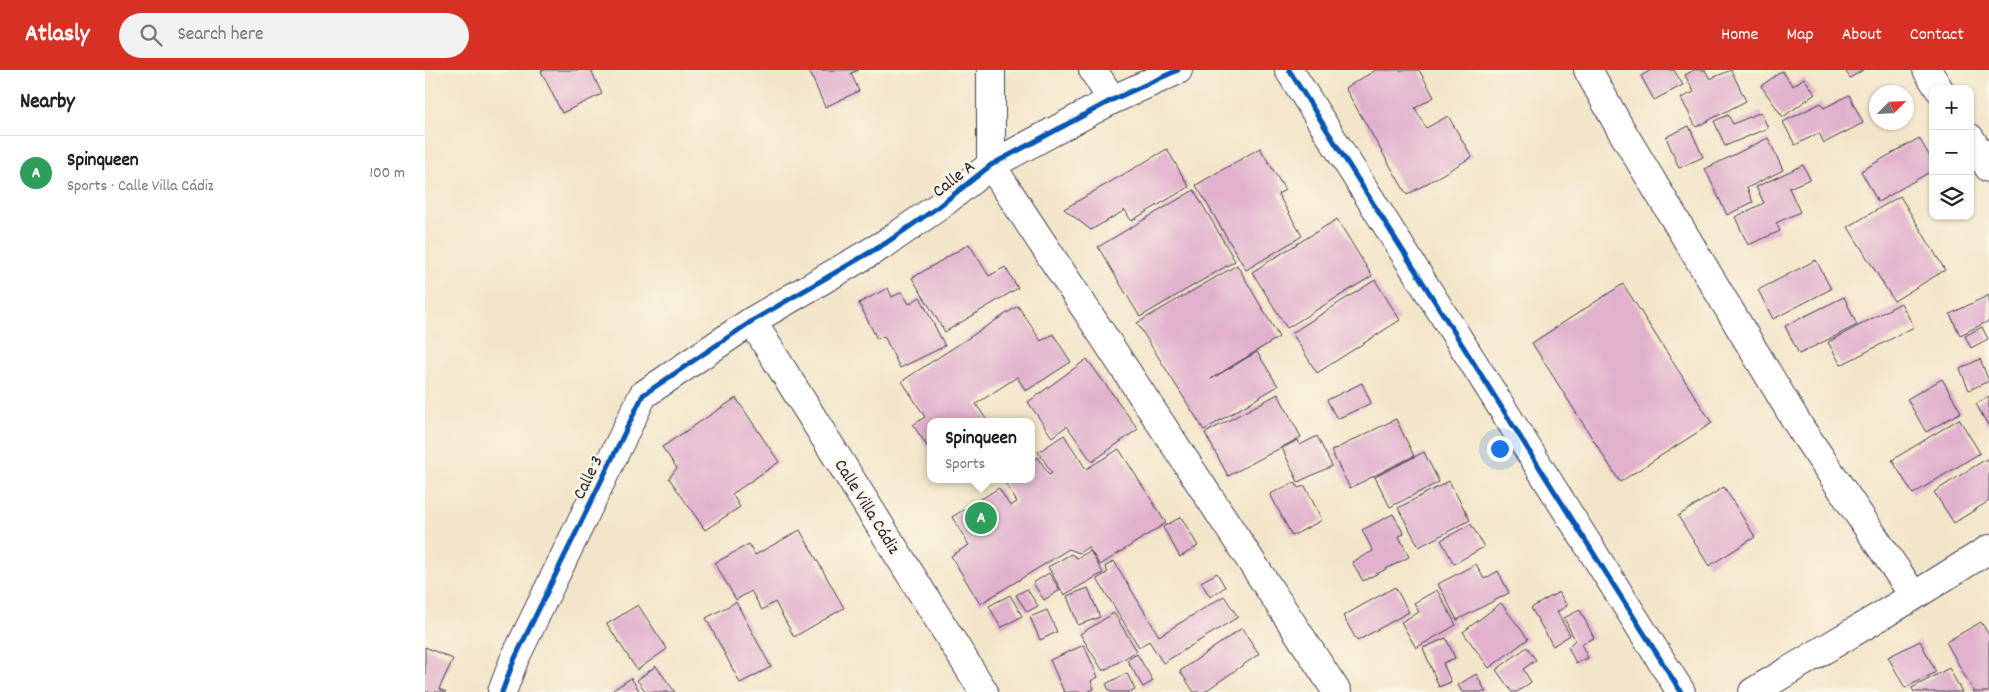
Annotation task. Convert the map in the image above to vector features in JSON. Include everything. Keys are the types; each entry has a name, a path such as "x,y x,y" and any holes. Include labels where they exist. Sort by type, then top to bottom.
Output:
{"street":[{"path":"991,70 991,165 1337,692"},
{"path":"1093,70 1112,100"},
{"name":"Calle A","path":"752,321 886,243 938,207 991,165 1112,100 1178,70"},
{"path":"1289,70 1681,692"},
{"path":"1588,70 1620,128 1801,429 1914,596"},
{"path":"1927,70 1936,85"},
{"path":"1974,144 1989,168"},
{"name":"Calle 3","path":"502,692 514,660 643,394 752,321"},
{"name":"Calle Villa Cádiz","path":"752,321 984,692"},
{"path":"1753,692 1989,549"}],"building":[{"path":"591,70 602,94 562,113 541,71"},
{"path":"809,70 859,70 851,73 859,91 825,107"},
{"path":"1376,70 1419,70 1434,97 1415,108 1426,128 1448,116 1472,157 1407,195 1345,88"},
{"path":"1651,70 1674,70 1683,85 1654,100 1641,76"},
{"path":"1694,70 1705,70 1710,79 1731,70 1746,101 1696,127 1681,98 1694,92 1685,75"},
{"path":"1845,70 1863,70 1850,78"},
{"path":"1782,71 1793,86 1804,78 1815,94 1783,117 1761,86"},
{"path":"1849,95 1863,123 1824,143 1819,133 1795,145 1783,122 1821,103 1824,108"},
{"path":"1761,112 1768,128 1725,146 1714,121 1728,115 1733,124"},
{"path":"1689,126 1703,157 1679,168 1666,137"},
{"path":"1768,138 1783,170 1747,188 1753,202 1727,215 1705,169"},
{"path":"1919,138 1929,155 1929,172 1878,202 1861,171"},
{"path":"1260,148 1285,190 1278,194 1302,236 1246,270 1196,185"},
{"path":"1167,149 1189,187 1131,221 1125,210 1091,230 1064,209"},
{"path":"1803,165 1810,179 1789,188 1800,212 1776,223 1780,231 1748,245 1735,217 1764,203 1756,187"},
{"path":"1194,190 1235,261 1140,317 1098,247"},
{"path":"1900,196 1945,270 1894,301 1848,227"},
{"path":"1337,219 1372,276 1287,328 1252,272"},
{"path":"969,244 989,276 1005,267 1018,288 945,332 912,278"},
{"path":"1816,260 1831,289 1773,319 1758,290"},
{"path":"1237,265 1279,337 1211,379 1257,352 1278,386 1204,430 1137,323"},
{"path":"1375,280 1400,320 1317,373 1292,333"},
{"path":"1623,284 1712,423 1620,482 1532,343"},
{"path":"888,288 892,297 902,292 909,304 920,297 945,346 900,368 884,336 877,339 859,303"},
{"path":"1989,295 1989,321 1960,335 1950,314"},
{"path":"1844,297 1857,325 1799,354 1785,326"},
{"path":"1901,303 1914,327 1841,365 1828,342"},
{"path":"1018,306 1041,341 1053,334 1071,362 1026,391 1017,377 976,404 985,418 927,418 927,446 913,425 925,417 902,381"},
{"path":"1982,327 1988,339 1971,348 1965,336"},
{"path":"1087,359 1138,429 1092,462 1067,426 1052,437 1028,402"},
{"path":"1980,359 1989,381 1969,390 1960,369"},
{"path":"1942,379 1961,412 1926,432 1907,399"},
{"path":"1362,383 1371,403 1337,419 1327,400"},
{"path":"1278,394 1301,437 1228,476 1205,433"},
{"path":"1989,396 1989,427 1976,404"},
{"path":"736,398 779,462 732,494 740,507 705,530 669,478 677,468 662,447"},
{"path":"1396,419 1414,456 1350,488 1331,451"},
{"path":"1959,419 1980,453 1913,494 1892,460"},
{"path":"1064,435 1086,469 1119,449 1166,523 1100,565 1088,547 1079,553 1069,549 980,604 951,556 969,545 952,517 999,488 1010,506 1017,502 1005,483 1035,483 1035,459 1038,457 1049,475 1052,473 1038,452"},
{"path":"1317,436 1332,466 1298,482 1282,448 1298,440 1300,445"},
{"path":"1424,452 1439,482 1390,507 1375,477"},
{"path":"1986,459 1989,463 1989,501 1954,523 1934,492"},
{"path":"1449,481 1470,520 1419,547 1398,508"},
{"path":"1295,482 1298,488 1305,486 1322,520 1292,536 1270,494"},
{"path":"1724,487 1755,537 1709,566 1678,516"},
{"path":"1393,514 1404,534 1399,536 1409,557 1363,581 1352,562 1373,551 1362,530"},
{"path":"1181,517 1198,546 1180,557 1163,527"},
{"path":"1471,524 1484,547 1454,564 1441,540"},
{"path":"800,530 844,608 794,637 775,602 762,610 751,591 736,600 715,563 749,544 755,555"},
{"path":"1090,551 1103,573 1064,595 1048,567 1071,554 1077,558"},
{"path":"1114,561 1159,636 1224,596 1238,617 1163,663 1149,641 1139,647 1097,579 1108,572 1105,567"},
{"path":"1476,564 1484,579 1498,571 1509,593 1457,620 1438,584"},
{"path":"1049,573 1060,590 1044,600 1033,583"},
{"path":"1217,573 1225,587 1210,597 1201,582"},
{"path":"1395,587 1409,612 1357,641 1343,616"},
{"path":"1088,588 1100,617 1078,625 1067,596"},
{"path":"1027,589 1038,606 1027,612 1016,595"},
{"path":"1437,590 1456,625 1416,648 1401,622 1419,612 1414,603"},
{"path":"1559,592 1567,606 1557,612 1570,635 1553,646 1531,608"},
{"path":"1010,595 1022,616 1001,628 989,606"},
{"path":"736,602 771,667 740,683 706,618"},
{"path":"1501,603 1528,639 1489,668 1463,632"},
{"path":"638,605 667,649 637,670 607,624"},
{"path":"1047,610 1057,632 1040,640 1030,617"},
{"path":"1580,610 1594,638 1581,644 1588,658 1576,663 1568,647 1575,640 1564,618"},
{"path":"1114,613 1137,651 1103,671 1080,634"},
{"path":"1981,622 1989,635 1989,692 1974,692 1946,642"},
{"path":"1242,628 1259,654 1204,692 1194,692 1180,671"},
{"path":"1446,638 1455,658 1443,663 1451,682 1439,687 1423,648"},
{"path":"1920,641 1936,672 1905,688 1888,657"},
{"path":"1084,645 1098,677 1091,681 1094,689 1087,692 1064,692 1050,660"},
{"path":"425,647 453,659 439,689 446,692 425,692"},
{"path":"1527,647 1536,660 1523,669 1531,682 1517,692 1512,692 1496,670"},
{"path":"1137,654 1153,681 1143,687 1127,660"},
{"path":"656,666 675,692 646,692 637,680"},
{"path":"1949,668 1962,692 1914,692 1912,688"},
{"path":"1127,673 1135,690 1131,692 1110,692 1106,684"},
{"path":"1476,674 1486,692 1462,692 1458,685"},
{"path":"631,678 640,692 610,692"}],"cycle path":[{"path":"502,692 514,660 643,395 752,321 886,243 938,207 991,165 1112,100 1178,70"},
{"path":"1289,70 1681,692"}],"place":[{"name":"Spinqueen","path":"981,518"}]}
